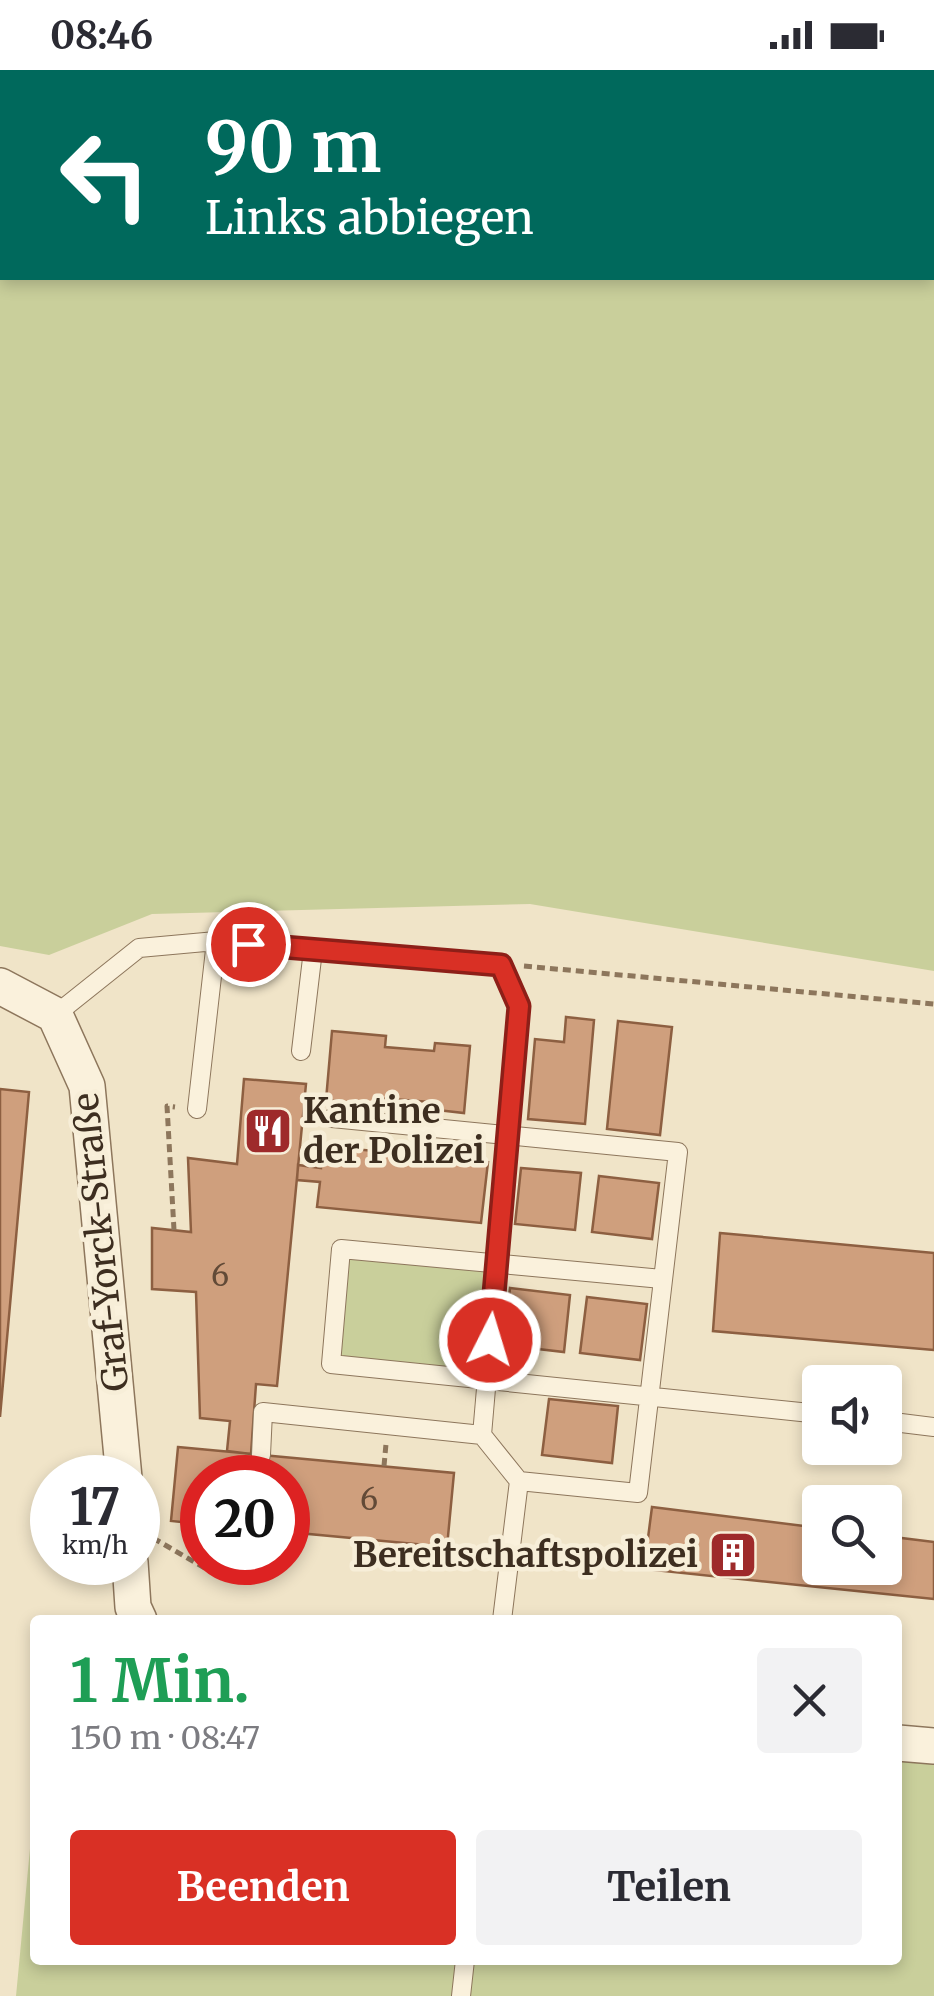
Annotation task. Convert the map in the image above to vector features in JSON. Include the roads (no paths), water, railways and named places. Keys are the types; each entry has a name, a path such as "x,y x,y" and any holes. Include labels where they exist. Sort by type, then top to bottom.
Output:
{"street":[{"path":"0,986 55,1015"},
{"name":"Graf-Yorck-Straße","path":"55,1015 88,1086 122,1455"},
{"path":"135,1585 132,1606 136,1615"},
{"path":"902,1743 934,1746"}],"lane":[{"path":"197,1109 216,941"},
{"path":"55,1015 140,948 216,941 501,965 519,1006 482,1435 518,1481 503,1615"},
{"path":"301,1051 313,950"},
{"path":"332,1118 678,1152 638,1493 518,1481"},
{"path":"662,1279 342,1249 330,1364 802,1412"},
{"path":"261,1455 263,1412 482,1435"},
{"path":"902,1423 934,1427"},
{"path":"461,1996 464,1965"}],"place":[{"name":"Kantine der Polizei","path":"268,1131"},
{"name":"Bereitschaftspolizei","path":"733,1555"}]}
